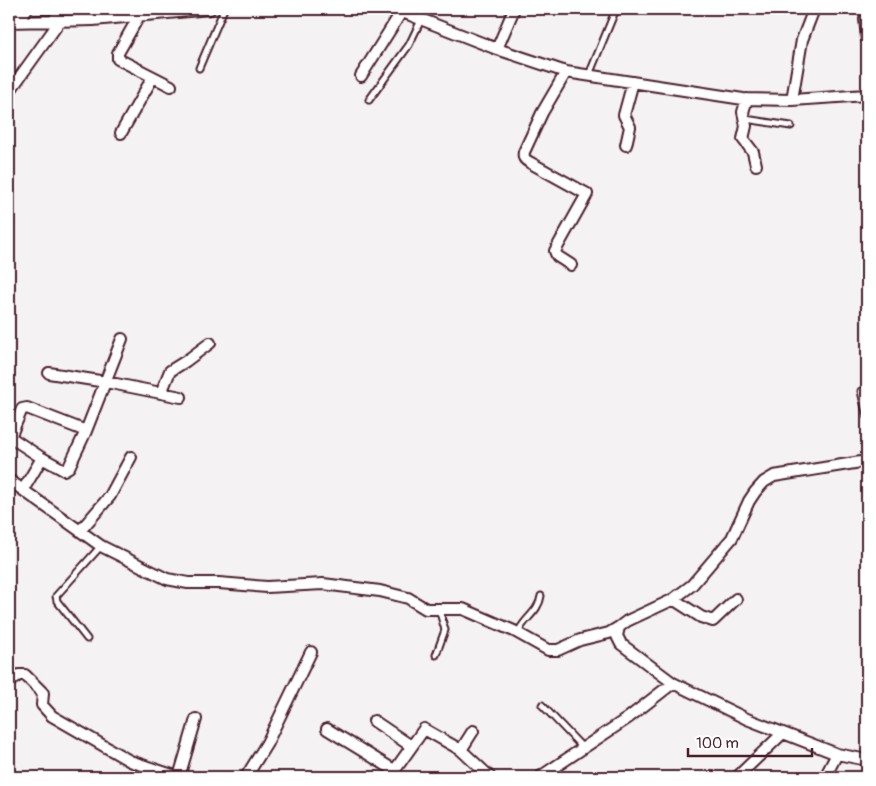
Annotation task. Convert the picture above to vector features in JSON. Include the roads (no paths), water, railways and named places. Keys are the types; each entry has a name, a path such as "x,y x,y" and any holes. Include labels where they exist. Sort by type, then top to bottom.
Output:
{"street":[{"path":"12,22 27,9"},
{"path":"9,92 57,21 62,9"},
{"path":"12,22 93,20 210,9"},
{"path":"497,49 514,9"},
{"path":"792,100 802,40 814,9"},
{"path":"361,76 398,10 497,49 566,72 747,99 792,100 867,95"},
{"path":"139,16 131,27 117,56 119,60 171,86"},
{"path":"865,19 867,39"},
{"path":"566,72 542,113 523,156 529,162 585,191 587,194 555,251 557,256 571,265"},
{"path":"121,133 153,77"},
{"path":"626,145 630,128 624,115 633,82"},
{"path":"747,99 743,112 746,126 743,141 753,152 756,166"},
{"path":"86,431 27,408 22,409 10,437 42,458 64,470 68,469 86,431 122,339"},
{"path":"160,393 170,371 186,362 210,343"},
{"path":"49,373 181,397"},
{"path":"80,531 110,496 131,457"},
{"path":"23,490 42,458"},
{"path":"9,480 102,546 167,579 188,583 219,583 267,587 323,584 389,593 408,598 426,609 463,609 518,634 543,648 552,650 609,633 627,621 673,599 692,586 732,538 749,501 764,482 774,476 867,460"},
{"path":"673,599 700,617 712,621 736,599"},
{"path":"619,627 617,636 621,644 673,683 722,708 783,733 837,754 867,760"},
{"path":"246,777 267,743 311,652"},
{"path":"9,682 19,675 25,675 43,693 42,705 52,716 151,773 178,777 196,719"},
{"path":"540,777 628,718 673,683"},
{"path":"374,721 412,746"},
{"path":"328,729 392,774 422,731 426,729 460,750 490,777"},
{"path":"460,750 473,731"},
{"path":"737,777 783,733"},
{"path":"825,777 837,754"}],"lane":[{"path":"199,68 224,9"},
{"path":"589,75 616,9"},
{"path":"369,100 409,46 421,20"},
{"path":"744,119 791,126"},
{"path":"861,391 867,417"},
{"path":"87,639 57,600 56,596 102,546"},
{"path":"518,634 523,622 539,606 541,596"},
{"path":"436,655 446,630 439,610"},
{"path":"542,705 583,749"}]}
